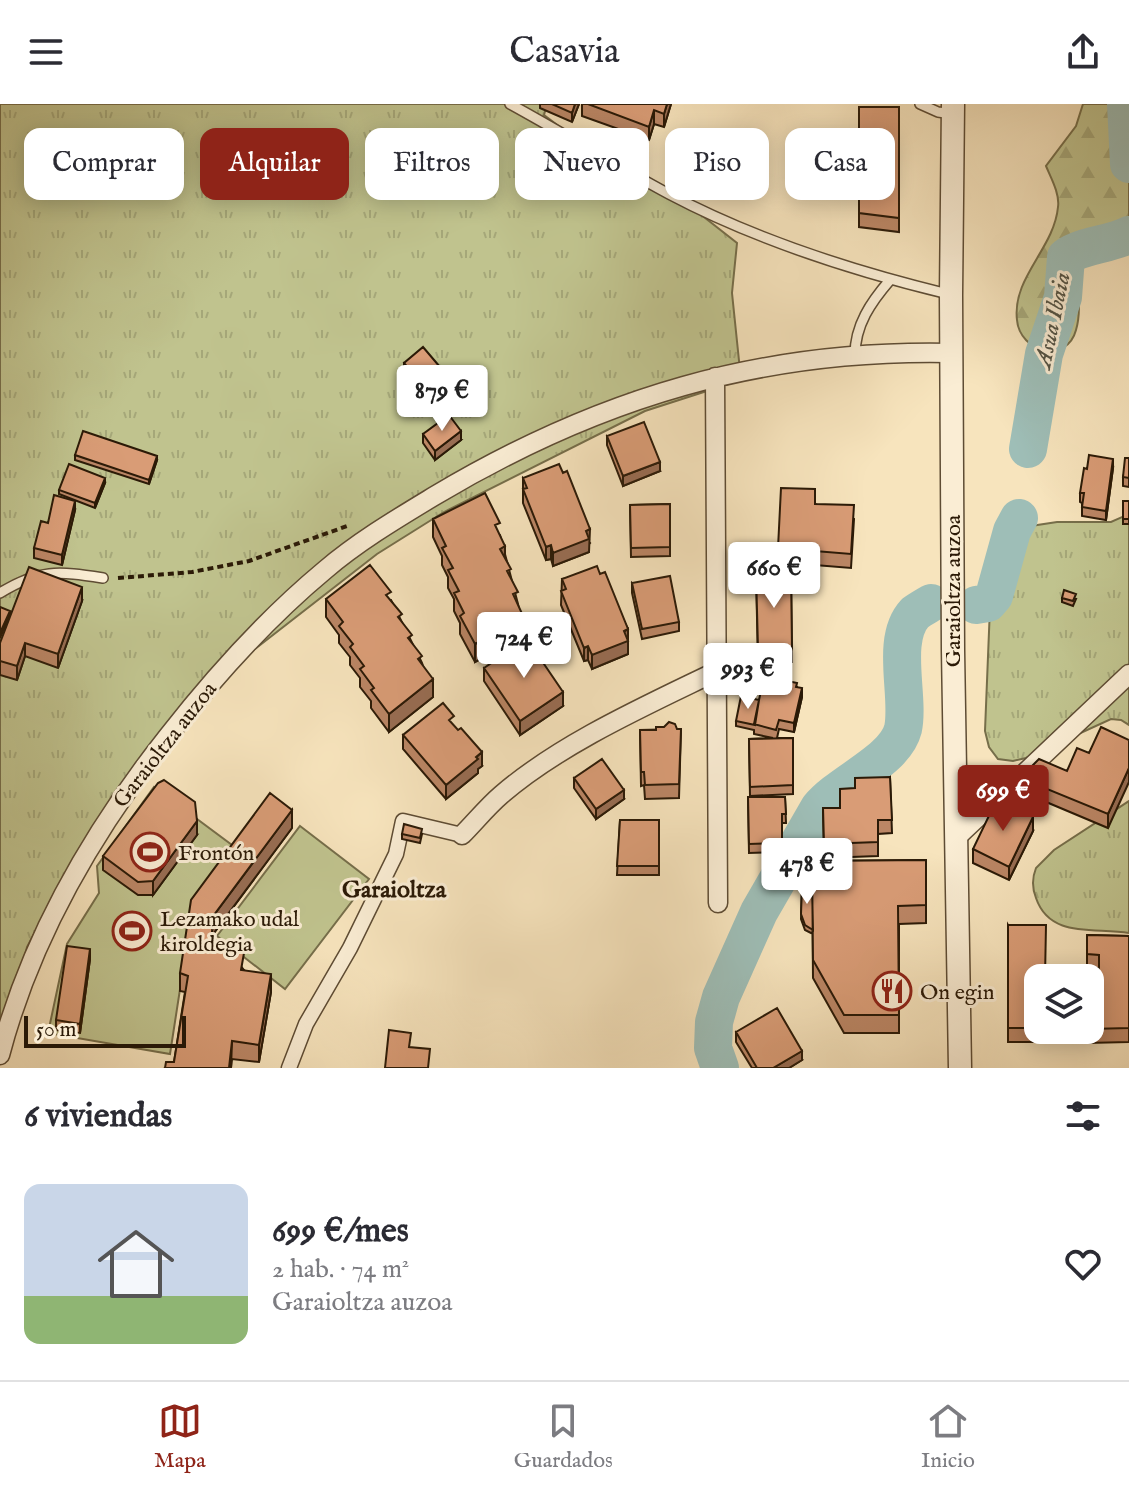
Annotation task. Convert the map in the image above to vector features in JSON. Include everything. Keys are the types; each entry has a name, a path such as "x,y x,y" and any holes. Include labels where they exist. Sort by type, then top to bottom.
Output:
{"street":[{"path":"951,353 953,109"},
{"name":"Garaioltza auzoa","path":"0,1055 7,1028 45,930 98,832 145,764 192,705 255,634 326,569 394,520 476,471 597,414 661,391 768,365 855,355 951,353 960,1068"},
{"path":"715,377 718,903"},
{"path":"289,1068 306,1024 350,948 398,847 403,821 462,835 501,795 547,763 655,700 715,672"},
{"path":"956,838 1129,674"}],"lane":[{"path":"510,104 670,195 752,232 890,280 951,295"},
{"path":"920,104 938,112 953,109"},
{"path":"855,355 855,338 871,302 890,280"},
{"path":"0,593 26,577 67,572 103,578"}],"path":[{"path":"103,578 192,572 249,561 351,524"}],"green space":[{"path":"0,104 547,104 544,115 561,128 515,128 515,200 649,200 649,181 665,190 665,200 682,200 737,243 732,293 741,380 645,411 444,512 377,554 215,680 58,888 27,947 0,1056"},
{"path":"1083,104 1129,104 1129,241 1108,250 1077,257 1079,312 1076,330 1071,341 1063,347 1044,350 1026,340 1020,331 1017,305 1027,276 1055,222 1058,197 1046,166 1076,126"},
{"path":"1129,514 1129,725 1111,719 1026,758 1013,761 998,759 989,747 985,731 990,607 1000,595 1018,528 1057,522 1111,522"},
{"name":"Lezamako udal kiroldegia","path":"154,787 240,851 191,918 170,1054 48,1033 67,944 99,893 97,866"},
{"path":"1129,801 1129,933 1075,929 1052,920 1043,911 1035,894 1033,879 1036,868 1054,850"},
{"path":"300,826 369,879 285,989 217,936"}],"building":[{"path":"552,104 575,104 572,113"},
{"path":"588,104 667,104 664,114 654,110 649,127"},
{"path":"859,107 899,107 899,218 859,213 859,200 895,200 895,128 859,128"},
{"path":"423,347 440,367 421,384 404,363"},
{"path":"449,378 454,386 444,393 438,385"},
{"path":"449,415 461,431 435,451 423,434"},
{"path":"644,422 660,462 623,476 607,436"},
{"path":"83,431 157,456 149,480 75,455"},
{"path":"1089,455 1113,459 1106,511 1082,507 1084,493 1080,493"},
{"path":"1125,458 1129,458 1129,478 1123,477"},
{"path":"69,464 105,478 95,503 59,490"},
{"path":"559,464 563,473 567,471 590,529 586,531 589,539 553,553 551,545 546,547 523,489 527,488 523,478"},
{"path":"781,488 815,489 815,504 854,505 851,554 778,548"},
{"path":"485,493 500,523 495,525 505,546 500,549 511,569 507,571 518,592 513,594 524,618 475,644 460,616 464,613 454,593 459,591 448,570 453,568 442,548 446,546 433,519"},
{"path":"54,495 75,501 62,555 34,548 41,521 48,523"},
{"path":"1123,501 1129,501 1129,519 1123,519"},
{"path":"670,504 670,547 631,548 630,505"},
{"path":"370,565 391,592 386,595 402,614 398,617 412,635 408,638 422,656 418,659 433,679 389,714 371,690 374,688 360,669 364,666 350,647 353,644 339,626 343,622 326,599"},
{"path":"597,566 600,574 605,572 628,629 624,631 628,641 592,655 588,646 584,648 561,591 566,589 562,579"},
{"path":"29,567 82,587 58,654 25,643 17,666 0,661 0,643"},
{"path":"756,572 791,572 792,648 758,649"},
{"path":"670,576 679,622 642,629 632,583"},
{"path":"1064,590 1076,594 1073,601 1062,598"},
{"path":"0,607 10,611 0,633"},
{"path":"527,639 563,692 520,721 484,668"},
{"path":"764,676 797,683 796,687 802,688 794,723 779,720 776,730 754,724"},
{"path":"741,696 759,700 755,725 736,721"},
{"path":"443,703 454,716 449,720 458,730 461,728 482,752 476,757 478,759 446,785 403,735"},
{"path":"669,722 681,729 679,784 645,785 644,772 641,772 640,730 656,730 656,727 664,727"},
{"path":"1101,727 1129,740 1129,768 1108,814 1020,778 1039,759 1067,771 1077,748 1089,753"},
{"path":"793,738 793,785 750,787 749,739"},
{"path":"602,759 624,790 596,809 574,778"},
{"path":"890,777 892,820 878,820 878,842 824,844 823,808 840,808 840,789 855,788 855,778"},
{"name":"Frontón","path":"164,780 195,802 197,821 153,881 138,882 103,856 158,783"},
{"path":"270,793 292,810 214,915 211,940 229,942 229,951 244,953 241,970 271,974 259,1045 232,1041 229,1068 165,1068 166,1062 174,1062 188,976 180,973 191,900"},
{"path":"748,797 785,797 782,840 749,844"},
{"path":"997,799 1033,817 1009,867 973,849"},
{"path":"620,820 659,820 659,866 617,866"},
{"path":"404,824 422,829 420,838 402,834"},
{"path":"926,860 926,905 898,906 899,1015 844,1015 813,960 812,861"},
{"path":"802,886 812,886 813,930 805,925 801,914"},
{"path":"1008,925 1046,925 1045,964 1024,964 1024,1028 1008,1028"},
{"path":"1087,935 1129,936 1129,1028 1104,1029 1104,964 1099,964 1099,955 1087,954"},
{"path":"67,946 90,949 80,1024 56,1020"},
{"path":"777,1008 802,1051 773,1068 757,1068 736,1032"},
{"path":"389,1030 411,1033 409,1047 430,1049 428,1068 385,1068"}],"waterway":[{"name":"Asua Ibaia","path":"1126,104 1129,164"},
{"name":"Asua Ibaia","path":"1028,449 1044,354 1063,297 1066,257 1129,235"},
{"name":"Asua Ibaia","path":"976,605 988,603 994,596 1012,531 1019,518"},
{"name":"Asua Ibaia","path":"720,1068 713,1048 714,1022 721,997 759,912 819,808 898,741 904,716 904,638 915,613 931,603"}],"place":[{"name":"Frontón","path":"150,852"},
{"name":"Lezamako udal kiroldegia","path":"132,931"},
{"name":"On egin","path":"892,991"}],"district":[{"name":"Garaioltza","path":"394,889"}]}
